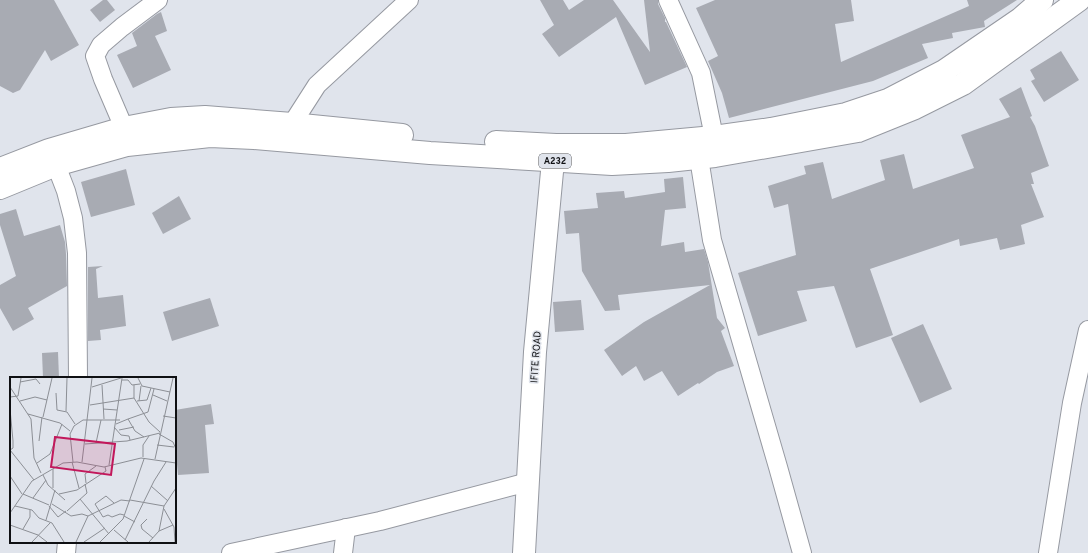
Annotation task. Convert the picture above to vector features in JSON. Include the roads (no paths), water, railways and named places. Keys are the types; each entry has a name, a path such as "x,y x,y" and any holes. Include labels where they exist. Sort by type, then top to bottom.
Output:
{"main road":[{"name":"A232","path":"0,188 56,165 127,144 210,136 254,138 430,153 553,161 612,164 668,161 707,147 771,129 846,114 888,100 944,71 1020,19 1042,0"},
{"name":"A232","path":"0,169 49,150 124,128 171,119 205,117 464,140 556,145 707,147 858,131 915,108 963,84 1079,0"},
{"name":"IFITE ROAD","path":"524,553 535,352 553,161"}],"street":[{"path":"124,128 95,56 101,45 158,0"},
{"path":"292,124 317,86 409,0"},
{"path":"668,0 701,73 712,240 802,553"},
{"path":"56,165 66,191 73,218 77,253 78,377"},
{"path":"1048,553 1072,403 1088,330"},
{"path":"231,553 380,521 528,482"},
{"path":"343,553 346,528"},
{"path":"66,553 67,543"}]}
